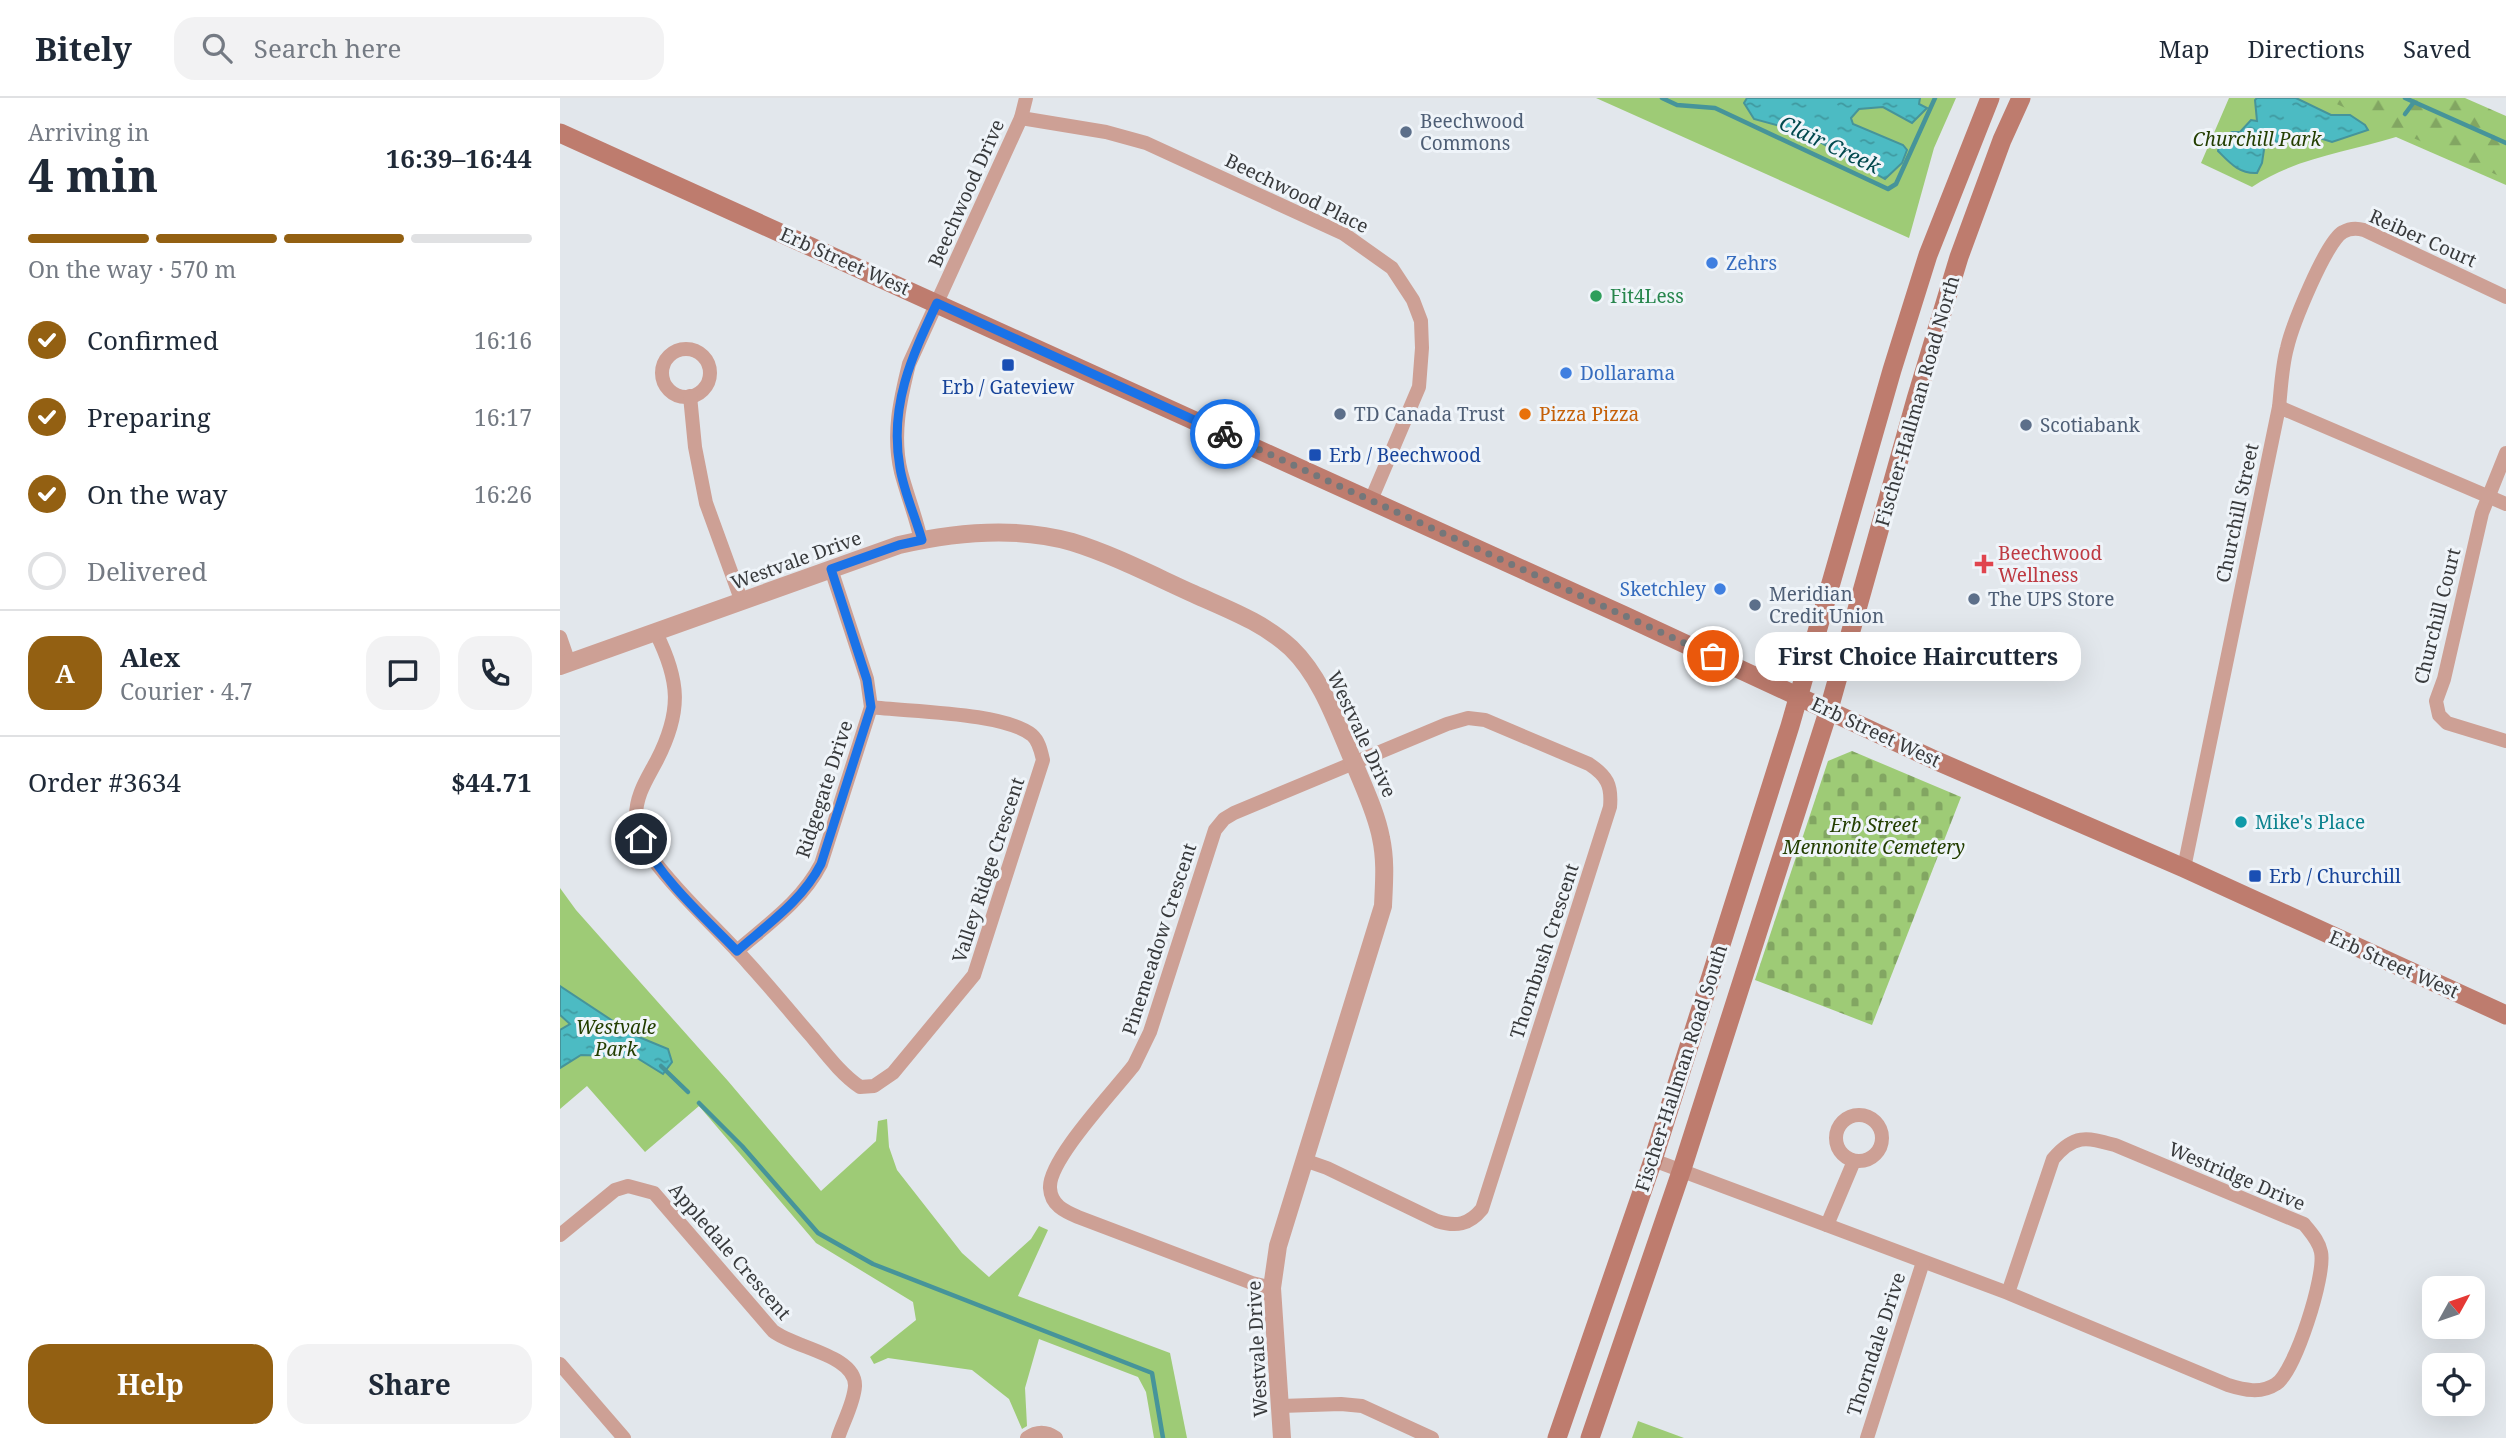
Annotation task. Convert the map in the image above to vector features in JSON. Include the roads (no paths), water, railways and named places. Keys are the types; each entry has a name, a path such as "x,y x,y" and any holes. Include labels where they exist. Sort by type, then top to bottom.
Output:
{"main road":[{"name":"Fischer-Hallman Road North","path":"1799,696 1892,370 1928,255 1990,98"},
{"name":"Fischer-Hallman Road North","path":"1829,709 1959,257 2002,140 2021,98"},
{"name":"Erb Street West","path":"560,133 1371,500 1937,761 2184,868 2506,1015"},
{"name":"Fischer-Hallman Road South","path":"1557,1438 1653,1160 1799,696"},
{"name":"Fischer-Hallman Road South","path":"1590,1438 1682,1169 1829,709"}],"street":[{"name":"Beechwood Drive","path":"922,540 900,470 898,407 909,364 1021,118 1026,98"},
{"name":"Beechwood Place","path":"1021,118 1106,132 1146,143 1344,234 1392,268 1413,300 1421,321 1419,387 1371,500"},
{"name":"Reiber Court","path":"2279,407 2286,349 2298,316 2333,241 2343,232 2354,228 2364,230 2506,298"},
{"path":"690,396 695,447 706,503 742,602"},
{"path":"2279,407 2506,504"},
{"name":"Churchill Street","path":"2184,868 2279,407"},
{"name":"Churchill Court","path":"2506,453 2480,520 2444,679 2436,701 2439,715 2447,723 2506,741"},
{"name":"Westvale Drive","path":"565,664 899,545 976,533 1020,533 1070,542 1115,558 1257,623 1291,648 1314,677 1334,715 1374,813 1381,838 1385,871 1383,906 1278,1246 1272,1288 1282,1438"},
{"name":"Ridgegate Drive","path":"737,951 811,884 821,864 871,707 867,680 831,569"},
{"name":"Valley Ridge Crescent","path":"656,633 671,667 675,685 674,710 668,735 637,801 636,821 641,839 650,856 688,901 737,951 839,1070 860,1087 874,1086 893,1073 974,975 1043,760 1041,747 1033,736 1022,729 984,718 871,707"},
{"path":"560,637 565,664"},
{"name":"Thornbush Crescent","path":"1304,1160 1451,1226 1474,1219 1482,1209 1610,807 1612,792 1607,779 1589,764 1485,720 1468,718 1447,724 1354,765"},
{"name":"Pinemeadow Crescent","path":"1272,1288 1252,1283 1064,1211 1052,1198 1050,1177 1063,1153 1143,1050 1215,830 1224,819 1234,813 1354,765"},
{"name":"Westridge Drive","path":"1653,1160 2007,1293 2248,1391 2266,1389 2285,1376 2294,1360 2319,1281 2322,1254 2317,1240 2305,1224 2115,1145 2094,1139 2079,1139 2065,1145 2053,1159 2007,1293"},
{"path":"1828,1225 1854,1161"},
{"name":"Appledale Crescent","path":"560,1235 615,1190 628,1186 654,1193 773,1331 793,1344 835,1358 845,1365 853,1377 855,1387 838,1438"},
{"name":"Thorndale Drive","path":"1867,1438 1923,1262"},
{"path":"560,1364 624,1438"},
{"path":"1281,1406 1362,1406 1432,1438"},
{"path":"1027,1438 1033,1434 1045,1433 1056,1438"}],"water":[{"path":"1747,98 1920,98 1919,104 1927,108 1912,123 1883,107 1859,109 1851,118 1853,124 1903,145 1907,150 1902,163 1885,179 1802,132 1754,119 1744,103"},
{"path":"2257,98 2296,98 2331,115 2350,115 2368,130 2332,142 2296,133 2282,143 2265,143 2262,163 2257,173 2245,172 2235,167 2218,151 2221,138 2232,132 2240,132 2251,120 2257,121"},
{"path":"560,986 634,1035 668,1049 672,1062 663,1074 637,1058 613,1056 581,1055 560,1068 560,1030 570,1024 560,1015"}],"waterway":[{"name":"Clair Creek","path":"1662,98 1677,105 1715,108 1888,189 1896,184 1935,98"},
{"name":"Clair Creek","path":"2405,98 2506,143"},
{"path":"2405,114 2414,102"},
{"path":"661,1066 688,1092"},
{"path":"699,1103 742,1146 818,1233 873,1264 1152,1373 1163,1438"}],"place":[{"name":"Beechwood Commons","path":"1406,132"},
{"name":"Zehrs","path":"1712,263"},
{"name":"Fit4Less","path":"1596,296"},
{"name":"Erb / Gateview","path":"1008,365"},
{"name":"Dollarama","path":"1566,373"},
{"name":"TD Canada Trust","path":"1340,414"},
{"name":"Pizza Pizza","path":"1525,414"},
{"name":"Scotiabank","path":"2026,425"},
{"name":"Erb / Beechwood","path":"1315,455"},
{"name":"Beechwood Wellness","path":"1984,564"},
{"name":"Sketchley","path":"1720,589"},
{"name":"The UPS Store","path":"1974,599"},
{"name":"Meridian Credit Union","path":"1755,605"},
{"name":"First Choice Haircutters","path":"1713,656"},
{"name":"Mike's Place","path":"2241,822"},
{"name":"Erb / Churchill","path":"2255,876"}],"park label":[{"name":"Churchill Park","path":"2257,139"},
{"name":"Erb Street Mennonite Cemetery","path":"1874,836"},
{"name":"Westvale Park","path":"616,1038"}]}
